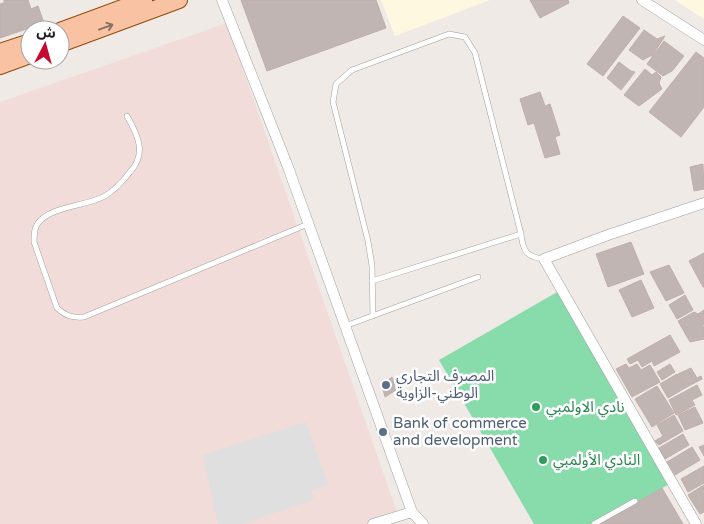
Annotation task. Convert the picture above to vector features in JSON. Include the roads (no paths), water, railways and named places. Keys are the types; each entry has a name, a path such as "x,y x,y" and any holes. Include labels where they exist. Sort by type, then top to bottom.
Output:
{"main road":[{"path":"70,27 144,0"},
{"path":"70,40 179,0"},
{"path":"0,52 20,45"},
{"path":"0,66 20,59"}],"street":[{"path":"222,0 288,167 412,512 422,524"},
{"path":"642,0 704,40"},
{"path":"696,524 544,259 616,232 704,203"},
{"path":"373,524 412,512"}],"lane":[{"path":"373,316 372,266 368,241 333,102 336,84 352,70 449,34 465,37 474,53 521,234 522,246 531,256 544,259"},
{"path":"127,116 136,131 140,149 135,167 118,187 104,196 49,214 38,224 34,233 34,242 57,308 64,314 76,318 84,316 308,224"},
{"path":"372,281 521,234"},
{"path":"345,326 478,277"},
{"path":"594,524 635,501"}],"place":[{"name":"المصرف التجاري الوطني-الزاوية","path":"386,385"},
{"name":"نادي الاولمبي","path":"536,407"},
{"name":"Bank of commerce and development","path":"383,432"},
{"name":"النادي الأولمبي","path":"543,460"}]}
